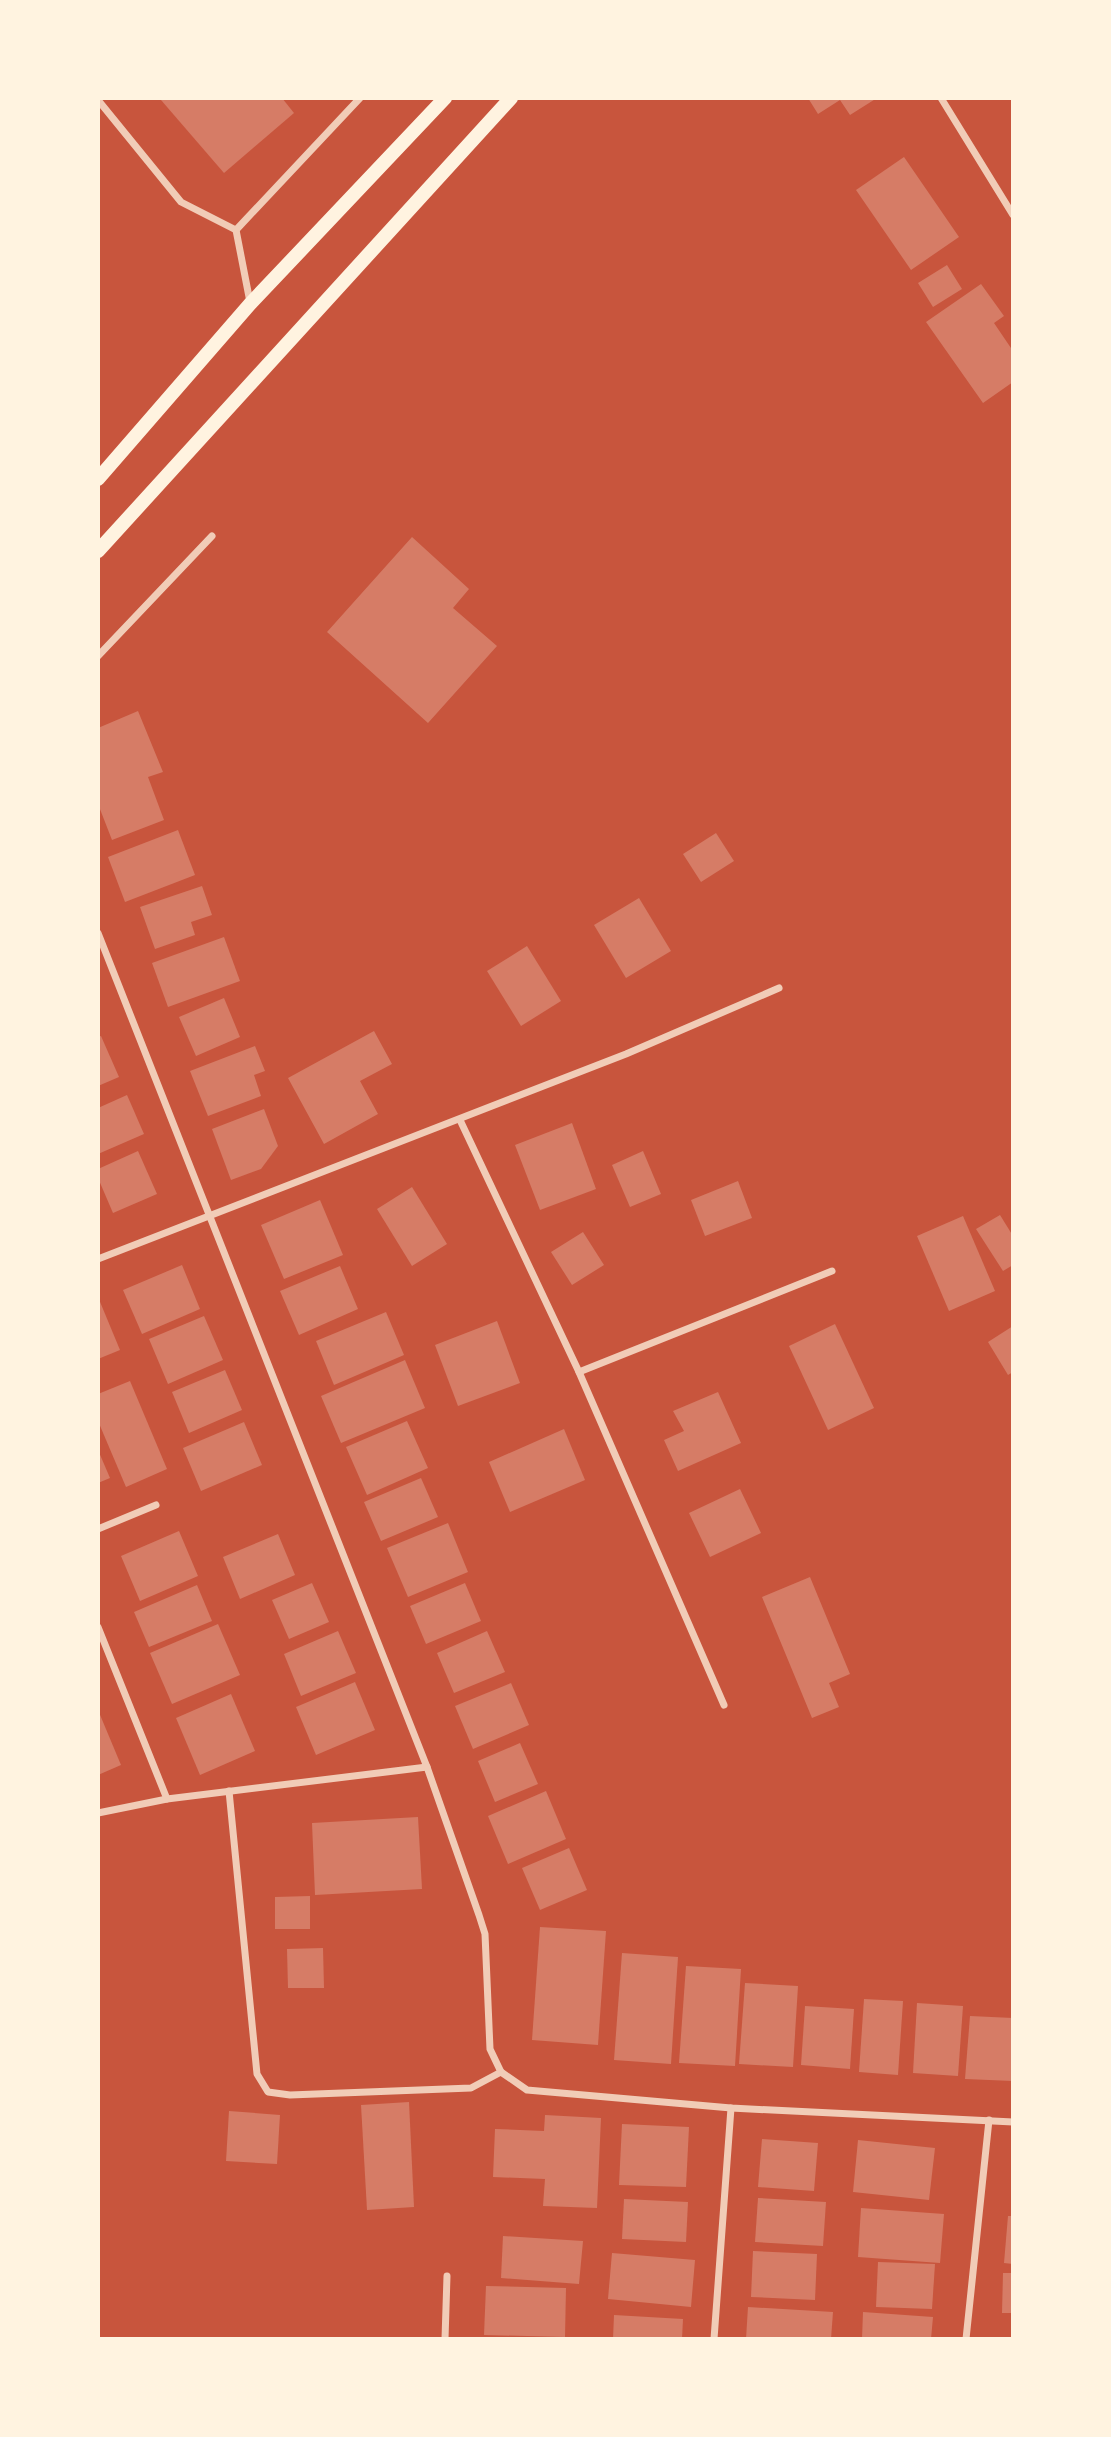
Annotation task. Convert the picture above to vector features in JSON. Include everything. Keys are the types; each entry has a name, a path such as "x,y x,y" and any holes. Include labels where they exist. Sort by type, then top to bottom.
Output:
{"main road":[{"path":"98,479 250,304 445,98"},
{"path":"98,551 511,98"}],"street":[{"path":"236,230 360,98"},
{"path":"941,98 1013,215"},
{"path":"98,100 181,202 236,230"},
{"path":"236,230 250,304"},
{"path":"98,656 212,536"},
{"path":"98,933 427,1767 485,1934 491,2049 501,2073 527,2090 731,2108 1013,2122"},
{"path":"98,1259 626,1054 779,988"},
{"path":"460,1120 579,1372 724,1704"},
{"path":"579,1372 832,1271"},
{"path":"98,1529 156,1506"},
{"path":"98,1627 167,1799"},
{"path":"98,1813 167,1799 427,1767"},
{"path":"229,1791 257,2074 268,2092 289,2095 471,2088 501,2073"},
{"path":"714,2339 731,2108"},
{"path":"966,2339 989,2120"},
{"path":"445,2339 447,2276"}],"building":[{"path":"282,98 294,113 224,173 161,100"},
{"path":"808,98 877,98 850,115 840,100 818,114"},
{"path":"904,157 959,237 911,270 856,190"},
{"path":"947,265 962,289 933,307 918,283"},
{"path":"981,284 1004,316 994,323 1013,351 1013,382 983,403 926,322"},
{"path":"412,537 469,589 453,608 497,646 428,723 327,632"},
{"path":"138,711 163,772 148,777 164,820 112,840 98,804 98,728"},
{"path":"178,830 195,875 125,902 108,857"},
{"path":"716,833 734,861 701,882 683,854"},
{"path":"202,886 212,915 191,922 195,935 155,949 140,907"},
{"path":"639,898 671,951 626,978 594,925"},
{"path":"224,937 240,981 168,1007 152,963"},
{"path":"527,946 561,1001 521,1026 487,971"},
{"path":"224,998 240,1037 196,1056 179,1017"},
{"path":"374,1031 392,1064 360,1081 378,1114 324,1144 288,1078"},
{"path":"101,1036 119,1077 98,1086 98,1037"},
{"path":"255,1046 265,1071 254,1075 261,1096 208,1116 190,1071"},
{"path":"127,1095 144,1134 98,1154 98,1108"},
{"path":"264,1109 278,1146 261,1169 231,1180 212,1129"},
{"path":"572,1123 596,1189 540,1210 515,1145"},
{"path":"138,1151 157,1194 113,1213 98,1178 98,1169"},
{"path":"643,1151 661,1194 630,1207 612,1165"},
{"path":"738,1181 752,1218 705,1236 691,1200"},
{"path":"412,1187 447,1244 412,1266 377,1209"},
{"path":"320,1200 343,1255 284,1279 261,1225"},
{"path":"1000,1215 1013,1236 1013,1265 1003,1271 976,1229"},
{"path":"963,1216 995,1291 949,1311 917,1236"},
{"path":"583,1232 604,1265 572,1285 551,1252"},
{"path":"182,1265 200,1309 142,1334 123,1290"},
{"path":"340,1266 358,1309 299,1335 280,1291"},
{"path":"98,1297 120,1350 98,1359"},
{"path":"386,1312 404,1355 334,1385 316,1341"},
{"path":"204,1316 223,1360 168,1384 149,1339"},
{"path":"497,1321 520,1383 458,1406 435,1345"},
{"path":"835,1324 874,1408 828,1430 789,1346"},
{"path":"1013,1326 1013,1372 1008,1375 988,1342"},
{"path":"405,1360 425,1408 341,1443 321,1396"},
{"path":"225,1370 242,1410 189,1433 172,1392"},
{"path":"130,1381 167,1469 126,1487 98,1421 98,1394"},
{"path":"718,1392 741,1443 678,1471 664,1440 684,1431 673,1411"},
{"path":"407,1421 428,1468 367,1495 346,1447"},
{"path":"244,1422 262,1465 201,1491 183,1448"},
{"path":"564,1429 585,1480 510,1512 489,1462"},
{"path":"98,1450 110,1478 98,1483"},
{"path":"421,1478 438,1517 381,1541 364,1502"},
{"path":"740,1489 761,1533 710,1557 689,1513"},
{"path":"448,1523 468,1572 408,1597 387,1548"},
{"path":"179,1531 198,1576 140,1601 121,1556"},
{"path":"278,1534 295,1575 240,1599 223,1557"},
{"path":"810,1577 850,1674 829,1683 839,1707 812,1718 762,1597"},
{"path":"312,1583 329,1622 289,1639 272,1600"},
{"path":"465,1583 481,1621 426,1644 410,1606"},
{"path":"197,1585 212,1621 149,1647 134,1612"},
{"path":"218,1624 240,1675 172,1704 150,1653"},
{"path":"338,1631 356,1673 301,1696 284,1654"},
{"path":"487,1631 505,1672 454,1693 437,1653"},
{"path":"355,1682 375,1730 316,1755 296,1707"},
{"path":"511,1683 529,1725 473,1749 455,1706"},
{"path":"231,1694 255,1751 200,1775 176,1718"},
{"path":"98,1710 121,1765 98,1775"},
{"path":"520,1743 538,1784 495,1802 478,1761"},
{"path":"546,1791 566,1839 508,1864 488,1816"},
{"path":"418,1817 422,1889 315,1895 312,1823"},
{"path":"569,1848 587,1890 540,1910 522,1868"},
{"path":"310,1896 310,1929 275,1929 275,1897"},
{"path":"540,1927 606,1931 598,2045 532,2040"},
{"path":"323,1948 324,1988 288,1988 287,1949"},
{"path":"622,1953 678,1957 671,2064 614,2060"},
{"path":"686,1966 741,1969 735,2066 679,2063"},
{"path":"745,1983 798,1986 793,2067 739,2064"},
{"path":"864,1999 903,2001 898,2075 859,2072"},
{"path":"917,2003 963,2006 958,2076 913,2073"},
{"path":"805,2006 854,2009 850,2069 801,2065"},
{"path":"970,2016 1013,2018 1013,2081 965,2079"},
{"path":"409,2102 414,2207 367,2210 361,2105"},
{"path":"229,2111 280,2115 277,2164 226,2161"},
{"path":"545,2115 601,2118 597,2208 543,2206 545,2179 493,2177 495,2129 544,2131"},
{"path":"622,2124 689,2127 686,2187 619,2185"},
{"path":"762,2139 818,2143 814,2191 758,2187"},
{"path":"858,2140 935,2148 929,2200 853,2192"},
{"path":"758,2198 826,2202 823,2246 755,2242"},
{"path":"624,2199 688,2202 686,2242 622,2239"},
{"path":"861,2208 944,2214 940,2263 858,2257"},
{"path":"1008,2216 1013,2216 1013,2264 1004,2263"},
{"path":"503,2236 583,2241 579,2284 501,2278"},
{"path":"753,2251 817,2254 815,2300 751,2297"},
{"path":"612,2253 695,2260 691,2307 608,2299"},
{"path":"878,2262 935,2264 932,2309 876,2307"},
{"path":"1003,2273 1013,2273 1013,2313 1002,2313"},
{"path":"486,2286 566,2288 565,2337 484,2335"},
{"path":"748,2307 833,2312 831,2339 746,2339"},
{"path":"863,2312 933,2317 931,2339 862,2339"},
{"path":"614,2315 683,2319 682,2339 613,2339"}]}
